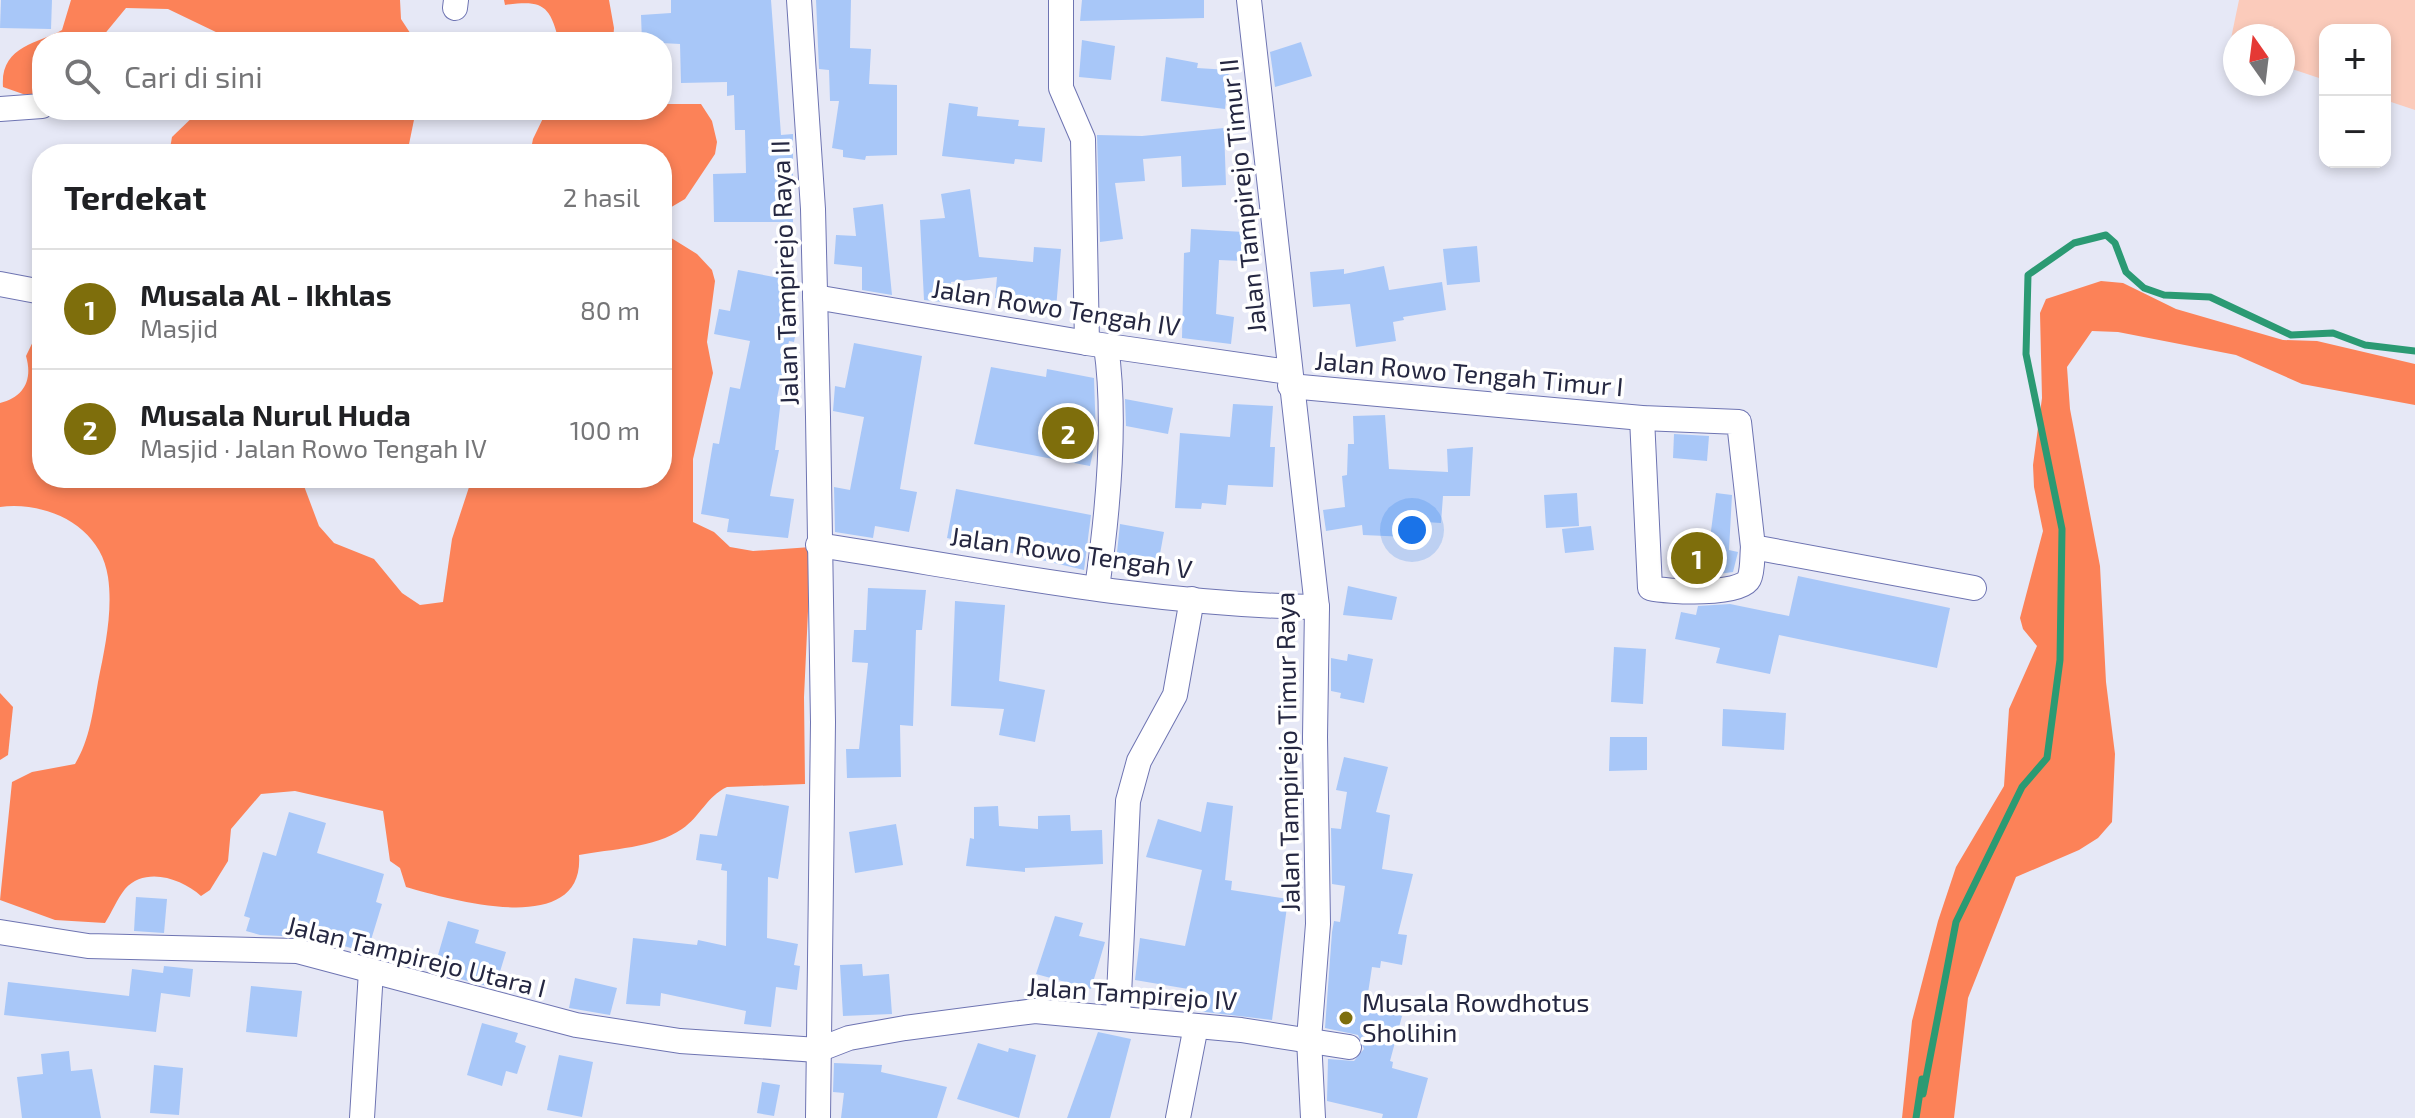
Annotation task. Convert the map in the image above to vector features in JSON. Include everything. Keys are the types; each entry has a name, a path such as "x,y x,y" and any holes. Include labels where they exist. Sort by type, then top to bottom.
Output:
{"street":[{"name":"Jalan Tampirejo Raya II","path":"799,0 815,297 823,722 818,1118"},
{"path":"1061,0 1061,88 1083,139 1096,345 1113,393 1107,514 1097,588"},
{"name":"Jalan Tampirejo Timur II","path":"1249,0 1290,379"},
{"path":"0,109 32,107"},
{"path":"0,284 32,290"},
{"name":"Jalan Rowo Tengah IV","path":"815,297 1290,379"},
{"name":"Jalan Rowo Tengah Timur I","path":"1290,379 1642,418 1742,424 1753,547 1749,579 1743,586 1717,591 1650,588 1642,418"},
{"name":"Jalan Tampirejo Timur Raya","path":"1290,379 1317,607 1315,737 1318,924 1309,1039 1313,1118"},
{"name":"Jalan Rowo Tengah V","path":"818,545 1097,588 1192,599 1317,607"},
{"path":"1753,547 1974,588"},
{"path":"1118,1017 1128,801 1139,761 1175,695 1192,599"},
{"name":"Jalan Tampirejo Utara I","path":"0,932 88,946 297,951 576,1025 680,1041 818,1050"},
{"path":"362,1118 371,971"},
{"name":"Jalan Tampirejo IV","path":"818,1050 849,1038 970,1017 1035,1011 1118,1017 1309,1039 1349,1047"},
{"path":"1178,1118 1196,1026"}],"shaded area":[{"path":"71,0 400,0 401,19 409,32 216,32 168,9 126,8 106,32 57,32 62,30"},
{"path":"504,0 609,0 614,32 556,32 552,19 542,7 528,3 505,5"},
{"path":"2239,0 2415,0 2415,110 2391,102 2391,24 2319,24 2319,78 2295,70 2295,24 2234,24"},
{"path":"32,43 32,94 3,87 7,63"},
{"path":"672,104 701,104 712,121 717,142 715,154 685,199 672,207 672,144 532,144 542,120 672,120"},
{"path":"190,120 414,120 409,144 171,144 172,137"},
{"path":"672,238 697,254 712,270 715,281 707,342 713,373 693,459 693,522 714,532 730,547 753,551 811,547 804,697 805,784 727,787 714,796 688,824 671,835 646,844 579,855 575,881 561,897 539,905 483,905 406,887 400,868 390,861 383,811 295,791 261,794 231,829 228,861 210,890 201,896 174,880 143,878 125,889 105,923 55,920 0,900 12,782 32,772 75,764 90,724 109,616 108,577 103,559 83,531 53,513 36,508 0,507 0,403 21,392 25,386 28,373 26,356 32,344 32,488 305,488 319,526 334,543 374,559 402,593 420,605 443,602 452,539 469,488 672,488"},
{"path":"2101,281 2123,283 2176,309 2283,340 2317,341 2415,364 2415,405 2302,384 2236,355 2118,332 2092,331 2067,367 2070,409 2100,566 2106,682 2115,754 2112,822 2098,838 2079,850 2016,877 1968,998 1954,1118 1902,1118 1912,1021 1938,921 1956,867 2004,786 2009,709 2037,646 2023,629 2020,618 2043,531 2033,465 2042,398 2040,313 2046,299"},
{"path":"0,693 13,707 8,755 0,760"}],"building":[{"path":"1,0 52,0 51,29 0,28"},
{"path":"671,0 771,0 781,135 793,134 793,222 714,222 713,174 746,173 745,130 735,130 734,95 727,96 727,82 681,83 680,44 672,44 672,32 642,32 641,15 671,13"},
{"path":"816,0 851,0 850,48 871,49 869,84 897,85 897,155 866,156 865,160 843,157 843,150 832,148 839,101 830,101 829,70 819,69"},
{"path":"1082,0 1204,0 1204,18 1080,21"},
{"path":"1082,40 1115,46 1111,80 1079,77"},
{"path":"1301,42 1312,76 1275,87 1270,52"},
{"path":"1166,57 1198,63 1197,68 1229,70 1225,109 1161,101"},
{"path":"949,103 978,107 977,116 1019,120 1018,126 1045,128 1042,162 1015,159 1014,164 942,156"},
{"path":"1224,128 1226,185 1182,187 1181,156 1143,159 1145,181 1115,183 1123,239 1100,242 1097,135 1142,136"},
{"path":"970,189 979,257 1033,262 1034,247 1061,249 1056,309 1029,307 1029,301 995,298 997,277 951,282 952,303 924,300 920,220 945,218 941,194"},
{"path":"883,204 892,295 862,290 862,267 834,264 836,235 856,236 853,208"},
{"path":"1191,229 1244,232 1242,261 1219,260 1216,314 1234,317 1231,344 1182,338 1184,253 1190,252"},
{"path":"1477,246 1480,282 1447,285 1443,249"},
{"path":"1384,266 1389,290 1442,282 1446,310 1403,317 1404,320 1393,322 1396,341 1356,347 1350,304 1313,307 1310,272 1344,269 1344,274"},
{"path":"738,270 795,281 789,313 799,315 794,342 789,341 777,398 781,399 775,450 779,450 770,496 794,499 788,538 727,532 729,519 701,514 713,443 719,444 730,387 740,389 750,341 714,334 719,309 730,311"},
{"path":"854,343 922,356 900,489 917,492 909,532 875,526 873,538 835,532 834,487 850,490 864,417 833,411 835,386 845,388"},
{"path":"991,367 1046,377 1047,369 1094,378 1096,438 1090,466 974,444"},
{"path":"1125,399 1173,408 1168,434 1126,426"},
{"path":"1233,404 1273,406 1270,447 1275,447 1273,487 1228,485 1226,505 1202,503 1201,509 1175,508 1180,433 1230,437"},
{"path":"1385,415 1389,469 1448,472 1447,449 1473,447 1470,496 1443,496 1441,523 1409,521 1408,537 1363,535 1362,525 1326,531 1323,510 1345,507 1342,476 1347,475 1348,444 1354,444 1353,416"},
{"path":"1674,434 1709,436 1707,461 1673,458"},
{"path":"956,489 1091,515 1084,570 947,538"},
{"path":"1577,493 1579,526 1546,528 1544,495"},
{"path":"1716,493 1732,495 1729,550 1738,552 1733,572 1704,576 1676,568 1682,540 1709,546"},
{"path":"1120,524 1164,532 1157,570 1116,562"},
{"path":"1591,526 1594,550 1565,553 1562,529"},
{"path":"1798,576 1950,608 1937,668 1779,635 1770,674 1716,663 1720,648 1675,639 1681,612 1696,615 1698,606 1730,604 1789,616"},
{"path":"1348,586 1397,597 1392,620 1343,615"},
{"path":"868,588 926,590 922,630 916,630 913,726 900,725 901,777 847,778 846,749 859,749 868,663 852,662 854,630 866,630"},
{"path":"955,601 1005,605 999,681 1045,690 1035,742 999,735 1004,709 951,706"},
{"path":"1614,647 1646,649 1643,704 1611,702"},
{"path":"1348,654 1373,659 1364,703 1340,698 1341,693 1331,691 1331,658 1347,661"},
{"path":"1723,709 1786,713 1784,750 1722,746"},
{"path":"1610,737 1647,737 1647,770 1609,771"},
{"path":"1344,757 1388,767 1376,812 1390,815 1382,869 1413,874 1398,934 1407,935 1402,965 1381,961 1380,968 1372,967 1366,1006 1402,1016 1390,1061 1393,1062 1392,1068 1428,1078 1417,1118 1382,1118 1383,1114 1327,1101 1328,1059 1354,1061 1364,1049 1358,1035 1325,1028 1332,932 1334,921 1340,922 1345,886 1332,884 1331,828 1341,829 1347,792 1336,790"},
{"path":"726,794 789,806 778,879 768,877 767,938 798,944 794,965 800,966 797,990 776,987 771,1027 744,1024 746,1011 661,993 660,1006 626,1004 633,938 697,945 698,940 726,946 727,871 721,870 722,864 696,860 700,834 717,836"},
{"path":"1207,802 1233,806 1225,880 1232,881 1231,890 1288,899 1272,1020 1197,1011 1200,991 1135,980 1140,938 1185,946 1202,870 1146,857 1158,819 1201,832"},
{"path":"998,806 999,826 1038,829 1038,816 1070,815 1071,831 1102,830 1103,864 1025,868 1025,872 966,866 970,838 974,839 974,807"},
{"path":"289,812 326,823 317,853 384,874 376,902 382,904 367,953 305,934 304,937 260,935 246,931 250,918 244,916 263,852 276,856"},
{"path":"896,824 903,865 855,873 849,832"},
{"path":"136,897 167,899 164,933 134,931"},
{"path":"1055,916 1083,923 1079,936 1105,942 1091,989 1036,974"},
{"path":"448,921 479,930 475,943 506,952 495,988 433,972"},
{"path":"862,964 863,976 889,974 892,1014 843,1016 840,965"},
{"path":"164,966 193,969 190,997 161,993 156,1032 4,1015 8,982 129,996 132,969 163,973"},
{"path":"575,978 617,988 610,1015 569,1008"},
{"path":"251,986 302,991 297,1037 246,1032"},
{"path":"482,1023 518,1033 515,1042 526,1046 517,1074 506,1071 502,1086 467,1075"},
{"path":"1098,1032 1131,1039 1110,1118 1067,1118"},
{"path":"978,1043 1008,1052 1009,1048 1036,1055 1019,1118 957,1099"},
{"path":"69,1051 71,1071 92,1069 101,1118 22,1118 17,1077 43,1074 41,1054"},
{"path":"559,1055 593,1062 582,1117 547,1110"},
{"path":"834,1063 882,1065 881,1072 947,1087 937,1118 841,1118 844,1093 833,1092"},
{"path":"154,1065 183,1068 179,1115 150,1113"},
{"path":"762,1082 780,1085 774,1116 757,1113"}],"waterway":[{"path":"1916,1118 1956,922 2022,787 2047,758 2060,660 2062,529 2026,354 2028,275 2074,243 2106,235 2115,243 2126,272 2144,288 2164,295 2210,297 2291,335 2333,333 2365,345 2415,351"}],"place":[{"name":"Musala Nurul Huda","path":"1068,433"},
{"name":"Musala Al - Ikhlas","path":"1697,558"},
{"name":"Musala Rowdhotus Sholihin","path":"1346,1018"}]}
